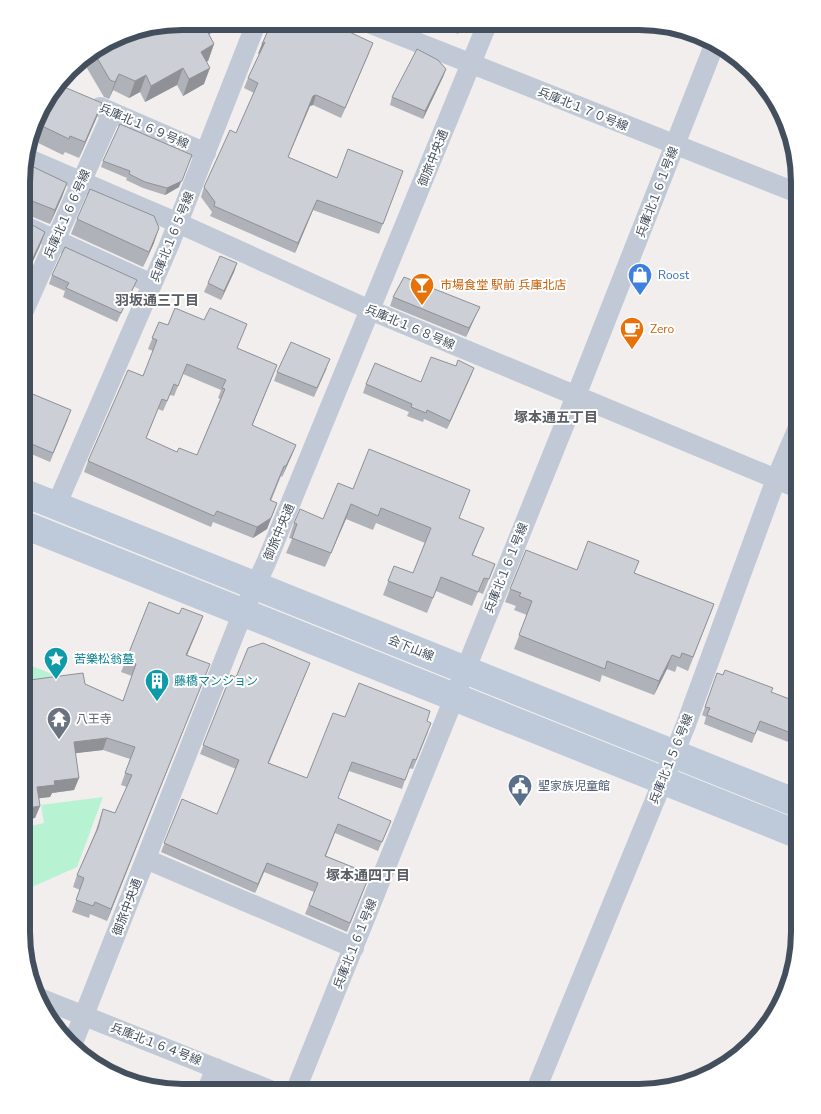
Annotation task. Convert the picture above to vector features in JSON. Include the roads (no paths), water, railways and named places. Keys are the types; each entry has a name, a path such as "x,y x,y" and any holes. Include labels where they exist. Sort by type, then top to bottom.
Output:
{"street":[{"name":"兵庫北１６５号線","path":"56,506 178,223 254,30"},
{"name":"兵庫北１７０号線","path":"386,30 791,191"},
{"name":"御旅中央通","path":"75,1039 243,612 485,30"},
{"name":"兵庫北１６１号線","path":"298,1084 576,396 713,50"},
{"name":"兵庫北１６９号線","path":"79,99 206,153"},
{"name":"兵庫北１６６号線","path":"30,297 112,113"},
{"name":"兵庫北１６８号線","path":"31,160 178,223 370,310 791,485"},
{"path":"30,229 152,284"},
{"name":"兵庫北１５６号線","path":"538,1084 673,754 776,479 791,444"},
{"name":"会下山線","path":"30,495 791,800"},
{"path":"30,527 791,832"},
{"path":"146,859 354,948"},
{"name":"兵庫北１６４号線","path":"47,1001 255,1084"},
{"path":"209,1084 216,1068"}],"place":[{"name":"Roost","path":"640,296"},
{"name":"市場食堂 駅前 兵庫北店","path":"422,306"},
{"name":"Zero","path":"632,350"},
{"name":"苦樂松翁墓","path":"56,680"},
{"name":"藤橋マンション","path":"157,702"},
{"name":"八王寺","path":"59,740"},
{"name":"聖家族児童館","path":"520,807"}],"district":[{"name":"羽坂通三丁目","path":"157,300"},
{"name":"塚本通五丁目","path":"556,417"},
{"name":"塚本通四丁目","path":"368,875"}]}
